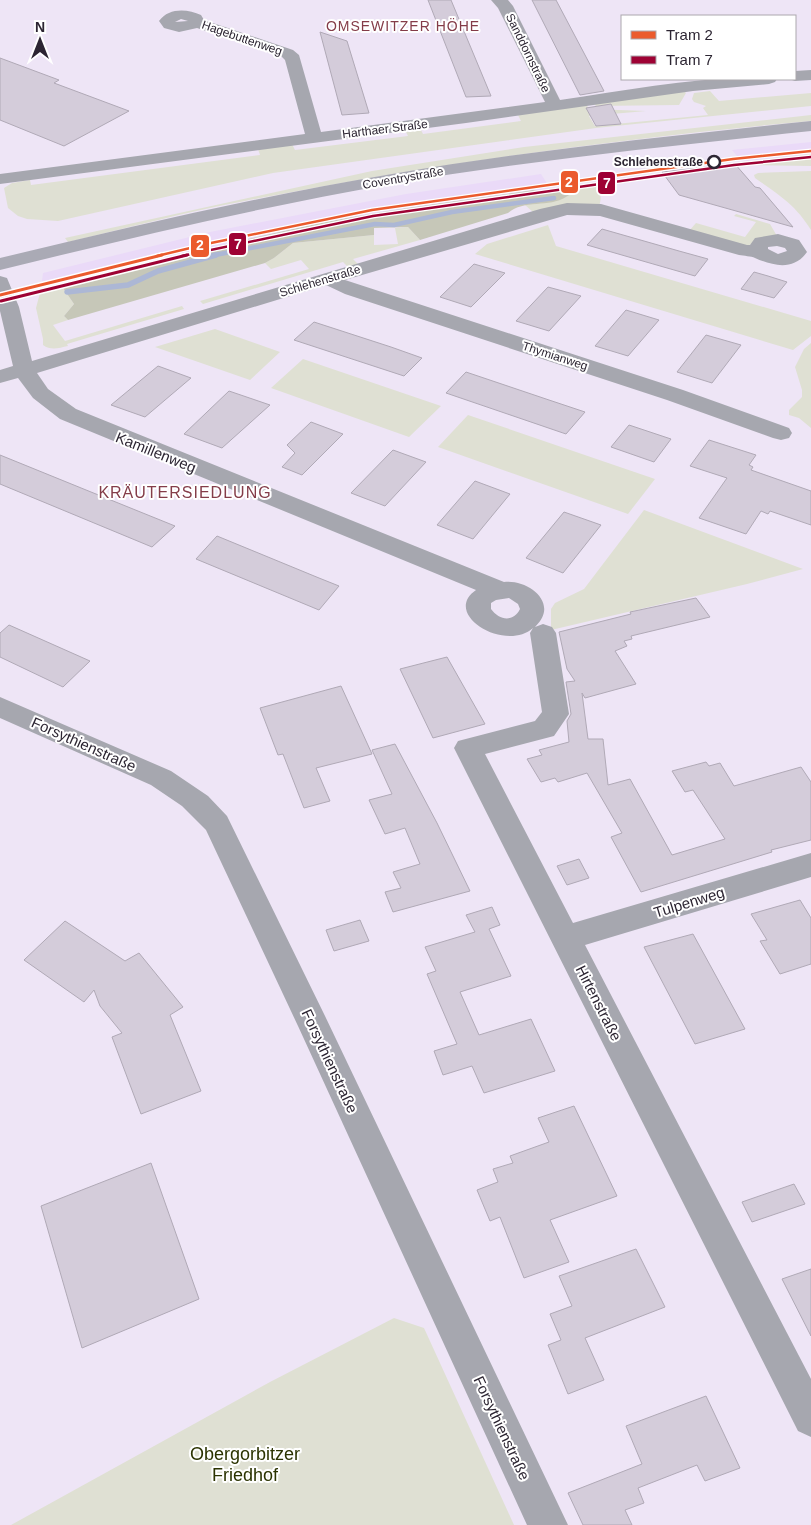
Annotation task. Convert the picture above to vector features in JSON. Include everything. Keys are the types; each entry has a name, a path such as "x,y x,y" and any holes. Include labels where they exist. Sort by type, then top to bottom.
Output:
{"main road":[{"name":"Coventrystraße","path":"436,155 639,128 811,111"},
{"name":"Coventrystraße","path":"0,264 177,221 392,179 536,157 811,126"},
{"path":"0,246 25,239"}],"street":[{"name":"Sanddornstraße","path":"499,0 505,6 555,106"},
{"name":"Hagebuttenweg","path":"196,22 287,53 293,58 310,126 315,137"},
{"path":"796,76 811,75"},
{"name":"Harthaer Straße","path":"0,179 693,86 759,80"},
{"name":"Schlehenstraße","path":"0,377 547,213 567,209 601,210 746,251 758,250"},
{"name":"Thymianweg","path":"330,278 335,283 352,290 675,395 781,433"},
{"name":"Kamillenweg","path":"0,282 7,294 25,369 32,384 50,403 89,424 500,590"},
{"name":"Hirtenstraße","path":"544,633 556,714 544,728 468,748 811,1418"},
{"name":"Forsythienstraße","path":"0,707 161,778 185,792 206,808 217,824 548,1525"},
{"name":"Tulpenweg","path":"566,938 811,866"}],"shaded area":[{"path":"811,142 811,154 742,162 732,150"},
{"path":"541,174 552,191 533,190 318,224 41,289 43,273 210,232 406,194"},
{"path":"575,188 569,195 559,200 521,206 508,213 420,240 408,227 374,228 374,235 293,243 265,263 68,320 64,316 74,304 61,285 188,253 343,219 533,190 545,192"}],"green space":[{"path":"684,91 686,93 679,105 596,106 594,104"},
{"path":"710,91 719,101 811,93 811,106 596,128 273,173 58,221 27,219 18,216 8,208 4,188 12,183 30,180 31,185 260,155 258,149 292,144 295,150 408,136 406,132 421,130 423,134 521,121 518,115 586,105 590,109 646,111 589,116 595,126 708,115 703,108 706,106 694,102 692,99 694,93"},
{"path":"811,115 811,121 598,144 386,175 223,205 68,242 65,238 372,171 524,147"},
{"path":"811,154 811,166 752,165 742,162"},
{"path":"811,171 811,230 793,207 755,178 754,175 758,173"},
{"path":"595,184 599,189 599,206 533,212 525,205 566,197 575,188"},
{"path":"736,214 770,224 777,236 746,246 689,231 696,223 745,237 756,222 734,216"},
{"path":"548,225 556,246 811,321 811,336 793,350 475,254 487,244"},
{"path":"408,227 420,240 353,259 358,264 348,267 343,262 203,304 200,301 309,269 301,260 271,269 265,263 293,243 374,235 374,245 398,244 395,228"},
{"path":"61,285 74,304 64,316 68,320 53,325 65,341 182,306 184,309 67,344 68,346 49,348 43,345 36,308 41,289"},
{"path":"215,329 280,352 250,380 155,347"},
{"path":"811,343 811,428 799,418 789,415 789,410 802,397 802,390 795,367 804,349"},
{"path":"303,359 441,406 409,437 271,388"},
{"path":"468,415 655,479 628,514 438,447"},
{"path":"644,510 803,569 551,630 551,609 555,603 584,589"},
{"name":"Obergorbitzer Friedhof","path":"394,1318 424,1328 514,1525 11,1525 270,1382"}],"building":[{"path":"428,0 451,0 491,96 466,97"},
{"path":"532,0 556,0 604,91 580,95"},
{"path":"320,32 347,41 369,113 342,115"},
{"path":"0,58 59,80 54,83 129,111 64,146 0,120"},
{"path":"611,104 621,124 596,126 586,108"},
{"path":"735,164 755,187 760,188 793,227 679,195 662,172"},
{"path":"602,229 708,259 695,276 587,245"},
{"path":"474,264 505,273 471,307 440,297"},
{"path":"754,272 787,282 774,298 741,289"},
{"path":"548,287 581,296 549,331 516,321"},
{"path":"626,310 659,320 628,356 595,346"},
{"path":"314,322 422,358 404,376 294,340"},
{"path":"706,335 741,345 712,383 677,372"},
{"path":"158,366 191,378 145,417 111,405"},
{"path":"466,372 585,412 566,434 446,393"},
{"path":"229,391 270,405 222,448 184,434"},
{"path":"311,422 343,434 302,475 282,467 295,453 287,445"},
{"path":"629,425 671,439 654,462 611,447"},
{"path":"709,440 756,455 749,465 753,467 751,470 811,491 811,525 770,511 768,514 761,511 746,534 699,518 727,478 690,466"},
{"path":"393,450 426,462 385,506 351,493"},
{"path":"0,455 175,526 152,547 0,484"},
{"path":"475,481 510,494 473,539 437,525"},
{"path":"564,512 601,525 563,573 526,558"},
{"path":"217,536 339,586 319,610 196,559"},
{"path":"696,598 710,617 631,636 632,639 624,641 627,646 615,651 636,684 585,698 582,693 588,739 603,739 608,785 630,779 672,855 725,839 693,790 685,792 672,771 706,762 709,766 720,763 734,786 801,767 811,782 811,840 771,850 772,852 641,892 611,837 622,833 587,773 558,782 555,778 541,782 527,759 542,755 539,750 569,742 567,721 571,714 566,682 575,681 567,669 559,632 631,614 630,612"},
{"path":"9,625 90,661 63,687 0,657 0,633"},
{"path":"447,657 485,724 433,738 400,669"},
{"path":"341,686 372,754 316,768 330,801 304,808 283,754 278,755 260,708"},
{"path":"395,744 437,823 470,891 393,912 385,892 401,888 393,872 420,864 405,828 385,834 369,800 392,794 372,750"},
{"path":"579,859 589,878 567,885 557,866"},
{"path":"800,900 811,918 811,964 780,974 760,941 767,940 751,914"},
{"path":"492,907 500,925 489,929 511,976 460,992 479,1035 531,1019 555,1071 484,1093 472,1066 443,1075 434,1051 457,1044 427,974 436,971 425,947 475,932 466,915"},
{"path":"360,920 369,941 334,951 326,930"},
{"path":"65,921 125,961 139,953 183,1007 170,1015 201,1091 141,1114 112,1037 122,1033 100,1006 94,990 84,1002 24,960"},
{"path":"693,934 745,1029 695,1044 644,947"},
{"path":"574,1106 617,1196 550,1220 569,1262 524,1278 500,1217 490,1221 477,1190 498,1182 493,1169 513,1163 510,1156 549,1142 538,1118"},
{"path":"151,1163 199,1299 82,1348 41,1206"},
{"path":"794,1184 805,1204 752,1222 742,1202"},
{"path":"636,1249 665,1307 585,1338 604,1380 568,1394 548,1345 561,1340 550,1314 572,1306 559,1276"},
{"path":"811,1269 811,1336 782,1279"},
{"path":"706,1396 740,1468 705,1481 697,1465 638,1488 644,1503 625,1510 632,1525 583,1525 568,1493 642,1464 626,1426"}],"waterway":[{"path":"210,256 375,224 394,225 452,212 554,198"},
{"path":"67,292 128,285 158,271 216,255"}],"tram line":[{"name":"2","path":"0,295 211,243 372,210 733,159 811,151"},
{"name":"7","path":"1,301 212,249 373,216 734,165 811,157"}],"place":[{"name":"Schlehenstraße","path":"714,162"}],"district":[{"name":"OMSEWITZER HÖHE","path":"403,26"},
{"name":"KRÄUTERSIEDLUNG","path":"185,492"}]}
